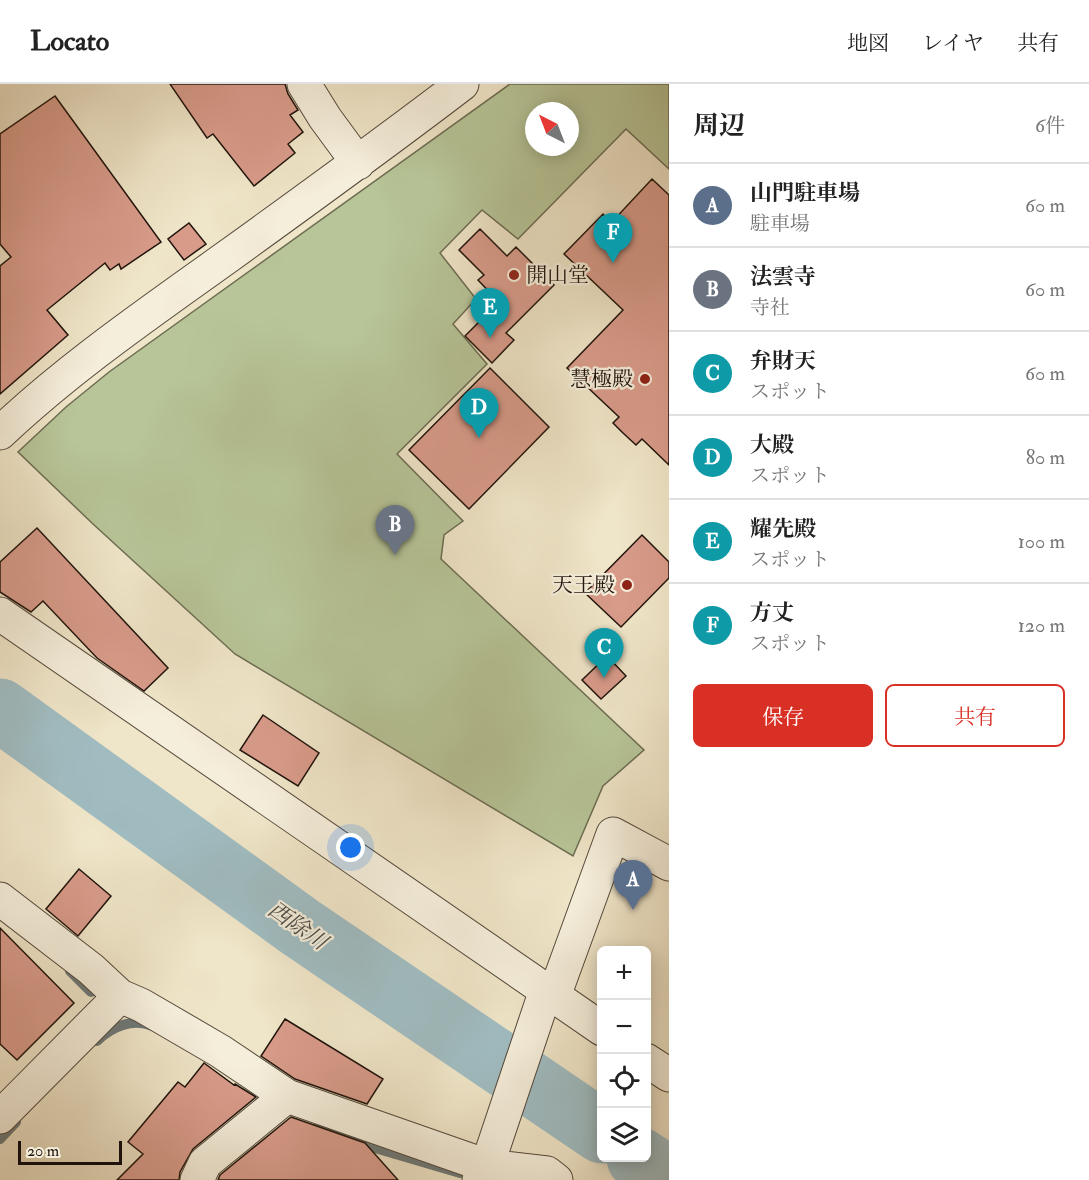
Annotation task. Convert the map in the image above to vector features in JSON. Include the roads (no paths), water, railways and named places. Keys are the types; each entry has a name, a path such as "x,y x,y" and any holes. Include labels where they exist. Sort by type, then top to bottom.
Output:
{"street":[{"path":"304,84 325,118 358,163"},
{"path":"0,433 32,403 119,334 358,163 462,84"},
{"path":"0,614 545,1002 597,1027"},
{"path":"483,1173 545,1002 613,834 669,864"},
{"path":"0,899 92,969 120,996 141,1005 220,1051 287,1096 483,1173 547,1173 556,1180"},
{"path":"0,1117 120,996"},
{"path":"651,1063 669,1075"},
{"path":"198,1180 205,1163 287,1096"}],"waterway":[{"name":"西除川","path":"0,710 300,927 597,1129"},
{"path":"70,971 91,992"},
{"path":"97,1041 109,1031 130,1023 153,1026"},
{"path":"0,1139 16,1122"},
{"path":"319,1124 375,1148 460,1173"},
{"name":"西除川","path":"644,1162 669,1178"}],"place":[{"name":"方丈","path":"613,263"},
{"name":"開山堂","path":"514,275"},
{"name":"耀先殿","path":"490,338"},
{"name":"慧極殿","path":"645,379"},
{"name":"大殿","path":"479,438"},
{"name":"法雲寺","path":"395,555"},
{"name":"天王殿","path":"627,585"},
{"name":"弁財天","path":"604,678"},
{"name":"山門駐車場","path":"633,910"}]}
